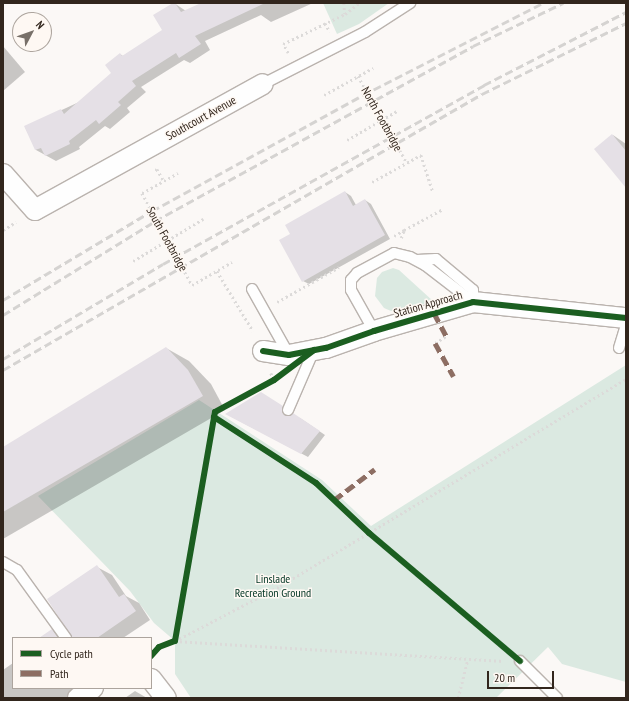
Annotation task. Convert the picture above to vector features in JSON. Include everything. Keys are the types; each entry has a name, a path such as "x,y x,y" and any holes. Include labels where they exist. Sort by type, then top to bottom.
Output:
{"street":[{"name":"Southcourt Avenue","path":"3,174 35,210 263,84"},
{"name":"Station Approach","path":"263,351 289,355 314,350 473,302 626,318"},
{"path":"152,680 166,698"},
{"path":"78,698 92,689"}],"lane":[{"name":"Southcourt Avenue","path":"263,84 365,32 410,3"},
{"path":"374,331 351,290 351,280 357,273 394,254 417,260 436,259 473,290 473,302"},
{"path":"252,289 289,355"},
{"path":"619,348 626,325"},
{"path":"288,410 314,350"},
{"path":"3,562 17,570 65,637"},
{"path":"520,661 557,698"}],"path":[{"path":"344,3 345,14"},
{"path":"295,68 283,44 345,14 359,3"},
{"path":"324,95 373,68"},
{"path":"347,140 397,111"},
{"path":"372,182 421,155 433,191"},
{"path":"157,169 164,181 178,173"},
{"path":"414,224 443,210"},
{"path":"133,261 167,239 203,219"},
{"path":"232,262 217,271 234,302 253,331"},
{"path":"245,319 346,263"},
{"path":"435,343 446,336"},
{"path":"267,384 280,376"},
{"path":"172,642 280,586 626,380"},
{"path":"363,527 375,538"},
{"path":"172,642 176,633"},
{"path":"172,642 467,661 520,661"},
{"path":"458,698 467,661"}],"green space":[{"path":"323,3 389,3 359,24 337,34"},
{"path":"393,268 399,270 433,301 403,311 391,311 384,308 375,296 377,278 382,272"},
{"name":"Linslade Recreation Ground","path":"626,365 626,682 562,664 548,647 496,698 191,698 175,674 175,641 154,623 130,591 38,496 199,400 322,480 371,526"}],"building":[{"path":"175,3 181,12 201,3 265,3 195,36 201,44 179,58 176,53 132,81 136,86 118,102 121,105 99,124 96,120 69,141 70,144 45,156 41,148 35,150 24,126 61,109 64,114 111,73 105,65 120,53 122,56 162,30 153,15"},
{"path":"612,134 626,151 626,188 594,149"},
{"path":"345,191 353,206 365,199 385,235 302,282 279,240 290,234 285,225"},
{"path":"166,347 188,370 203,396 3,512 3,447"},
{"path":"261,392 283,406 282,411 285,416 293,413 320,431 301,454 225,414"},
{"path":"97,565 119,597 124,594 136,611 98,637 71,637 47,599"},
{"path":"52,629 57,637 40,637"}],"railway":[{"path":"3,300 152,211 363,95 543,3"},
{"path":"3,315 155,221 473,46 563,3"},
{"path":"3,359 163,264 484,85 626,12"},
{"path":"3,370 482,94 626,23"}],"marked path":[{"path":"434,313 446,336"},
{"path":"435,343 453,376"},
{"path":"334,500 375,469"}],"cycle path":[{"path":"263,351 289,355 326,348 374,331 473,302 626,318"},
{"path":"314,350 274,380 215,412 214,417 316,483 369,533 520,661"},
{"path":"152,655 159,647 175,641 214,417"}]}
